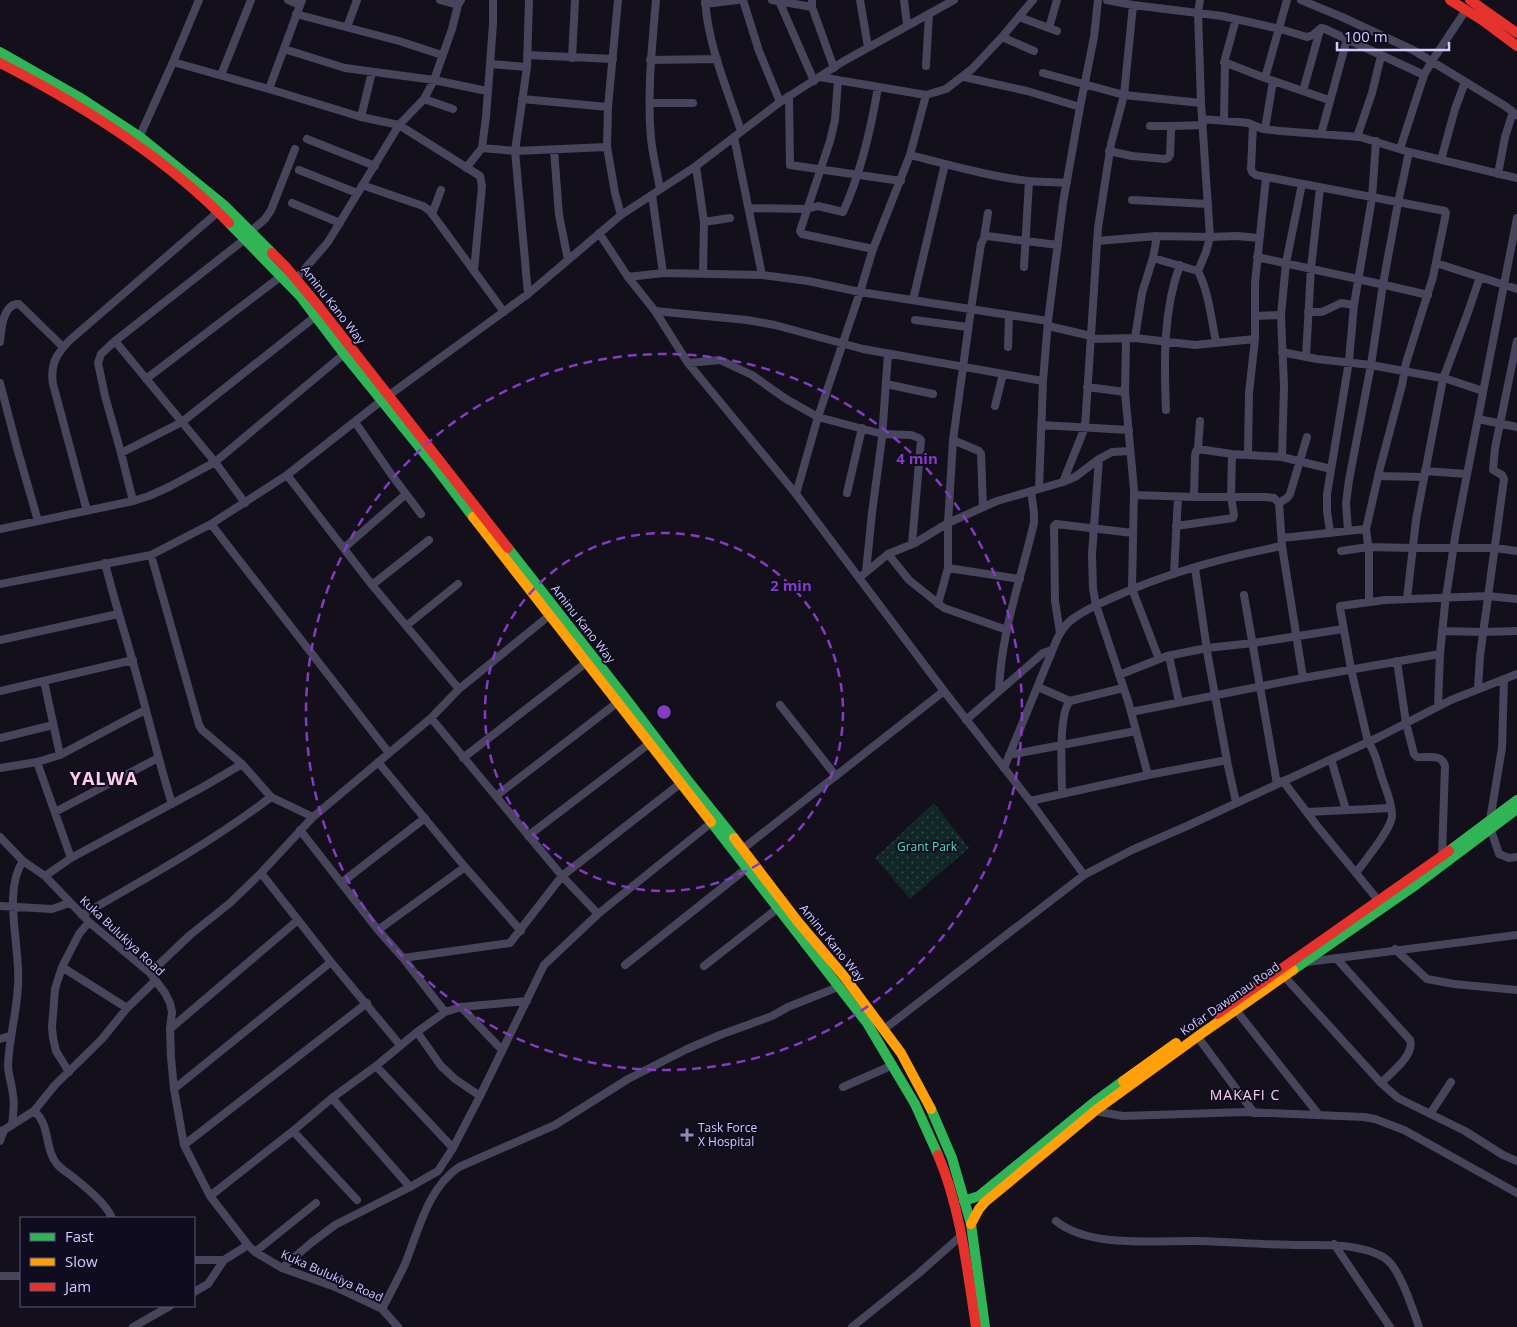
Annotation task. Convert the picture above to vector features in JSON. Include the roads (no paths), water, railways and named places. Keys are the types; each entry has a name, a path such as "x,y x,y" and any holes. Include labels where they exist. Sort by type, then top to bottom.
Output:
{"main road":[{"path":"1450,0 1517,46"},
{"path":"1470,0 1517,33"},
{"name":"Aminu Kano Way","path":"0,52 79,97 225,206 280,276 316,316 344,354 385,399 560,615 740,851 843,975 901,1053 929,1106 952,1158 970,1224 985,1327"},
{"name":"Aminu Kano Way","path":"0,63 138,140 218,212 248,235 296,278 481,528 711,823 740,851 747,868 838,988 867,1023 915,1104 942,1165 956,1209 962,1235 976,1327"},
{"name":"Kofar Dawanau Road","path":"970,1224 985,1202 1094,1112 1197,1036 1305,962 1490,825 1517,800"},
{"name":"Kofar Dawanau Road","path":"964,1201 979,1196 1097,1100 1378,900 1442,856 1517,809"},
{"path":"896,1069 909,1067"}],"street":[{"path":"138,140 199,0"},
{"path":"221,75 251,0"},
{"path":"269,89 301,3 288,0"},
{"path":"346,27 357,0"},
{"path":"296,278 328,242 399,125 424,99 434,80 460,2 440,0"},
{"path":"466,168 482,148 493,24 493,0"},
{"path":"528,294 515,151 527,67 529,0"},
{"path":"572,58 575,0"},
{"path":"618,0 608,107 607,147 615,193 622,216"},
{"path":"656,0 650,60 651,138 660,189"},
{"path":"738,0 705,2 706,16 738,134 762,276"},
{"path":"743,0 762,60 780,102"},
{"path":"860,0 868,47"},
{"path":"904,0 907,26"},
{"path":"0,584 150,555 211,524 287,475 385,399 528,294 622,216 696,166 780,102 868,47 954,0"},
{"path":"817,79 838,80 926,95 946,90 964,77 1002,38 1033,0"},
{"path":"1019,17 1053,29 1057,0"},
{"path":"999,690 1007,630 1034,523 1048,324 1067,183 1094,37 1098,0"},
{"path":"1112,0 1236,19 1310,37 1320,28"},
{"path":"1198,271 1210,237 1201,103 1198,13 1200,0"},
{"path":"1265,78 1287,0"},
{"path":"1301,0 1380,34 1432,61 1515,114 1506,137 1498,174"},
{"path":"775,1 812,4 834,68"},
{"path":"775,1 817,79"},
{"path":"1063,482 1085,428 1101,202 1109,151 1124,95 1137,4"},
{"path":"1400,149 1424,75 1466,10"},
{"path":"296,14 399,41 442,55"},
{"path":"926,66 929,14"},
{"path":"1224,120 1224,62 1236,19"},
{"path":"1320,28 1424,75"},
{"path":"1303,91 1320,28"},
{"path":"1002,38 1034,51"},
{"path":"1320,134 1347,39"},
{"path":"284,49 345,68 434,80 487,91"},
{"path":"527,56 613,59"},
{"path":"1357,137 1372,93 1381,56"},
{"path":"650,60 717,59"},
{"path":"173,62 361,117 399,125 480,176 482,180 474,271"},
{"path":"1224,62 1329,100"},
{"path":"490,64 527,67"},
{"path":"361,117 372,72"},
{"path":"1043,73 1124,95 1201,103"},
{"path":"964,77 1028,91 1080,107"},
{"path":"838,80 835,120 830,141 800,231 802,234 874,249"},
{"path":"1265,129 1273,81"},
{"path":"1441,160 1465,82"},
{"path":"749,208 807,209 818,206 843,212 857,175 873,116 878,87"},
{"path":"796,494 818,417 874,249 910,155 926,95"},
{"path":"789,96 788,163 792,166 900,181"},
{"path":"424,99 453,109"},
{"path":"522,99 608,107"},
{"path":"651,104 693,102"},
{"path":"1150,126 1174,126 1224,120 1265,129 1357,137 1409,152 1517,178"},
{"path":"1252,125 1252,172 1266,178 1444,211 1446,213 1428,295 1409,352 1366,529 1369,546 1369,602"},
{"path":"1109,151 1132,156 1168,158 1170,155 1171,131 1174,126"},
{"path":"307,140 375,166"},
{"path":"1330,532 1327,494 1350,361 1354,305 1372,198 1376,141"},
{"path":"482,148 515,151 607,147"},
{"path":"133,501 105,396 98,363 101,354 248,235 264,219 271,210 295,149"},
{"path":"554,150 559,215 568,260"},
{"path":"1348,530 1346,497 1371,364 1383,284 1409,152"},
{"path":"910,155 1029,181 1067,183"},
{"path":"913,300 945,164"},
{"path":"696,166 704,222 703,273"},
{"path":"299,170 357,193"},
{"path":"1248,454 1249,393 1256,340 1255,283 1266,178"},
{"path":"1024,267 1029,181"},
{"path":"1282,457 1284,440 1284,378 1281,316 1286,263 1302,184"},
{"path":"362,185 422,206 432,214 504,312"},
{"path":"1306,357 1311,268 1320,188"},
{"path":"432,214 442,190"},
{"path":"652,195 663,273"},
{"path":"1132,200 1208,204"},
{"path":"292,203 340,223"},
{"path":"87,511 53,384 52,364 64,346 218,212"},
{"path":"938,604 948,568 948,523 953,440 962,367 970,308 988,213"},
{"path":"704,222 730,218"},
{"path":"1438,706 1442,631 1454,548 1466,474 1517,218"},
{"path":"600,233 628,277 655,311 688,362 796,494 966,720 1030,801 1084,875"},
{"path":"984,238 987,236 1058,245"},
{"path":"1097,241 1157,236 1238,236 1259,238"},
{"path":"1135,338 1142,293 1153,258 1157,236"},
{"path":"1257,257 1428,295"},
{"path":"1153,258 1198,271 1208,298 1216,342"},
{"path":"1436,263 1517,289"},
{"path":"1166,410 1166,343 1170,300 1180,265"},
{"path":"628,277 663,273 703,273 808,281 860,292 1010,315 1048,324 1091,338 1135,338 1195,345 1256,340"},
{"path":"146,379 280,276"},
{"path":"1407,600 1412,548 1424,474 1443,379 1480,277"},
{"path":"1308,312 1322,312 1342,303 1354,305"},
{"path":"0,342 6,312 12,305 19,304 64,346"},
{"path":"655,311 747,320 775,325 843,344 888,354 1043,381"},
{"path":"1008,347 1010,315"},
{"path":"121,454 182,422 316,316"},
{"path":"1256,316 1281,316"},
{"path":"915,320 968,327"},
{"path":"1126,339 1125,392 1134,495 1132,589 1159,659"},
{"path":"115,341 215,462 245,502"},
{"path":"1478,689 1478,670 1504,478 1494,470 1493,466 1517,341"},
{"path":"1282,352 1306,357 1371,364 1443,379 1483,391"},
{"path":"0,529 133,501 149,496 169,486 215,462 344,354"},
{"path":"866,572 882,434 888,354"},
{"path":"688,362 720,360 752,376 786,399 818,417 882,434 911,435 919,438 921,440 912,544"},
{"path":"995,406 1003,374"},
{"path":"0,383 16,448 38,521"},
{"path":"886,384 933,394"},
{"path":"1087,387 1125,392"},
{"path":"1478,419 1517,427"},
{"path":"1194,497 1195,456 1198,449 1200,421"},
{"path":"355,422 421,514"},
{"path":"1041,424 1129,430"},
{"path":"847,493 862,428"},
{"path":"1279,503 1290,494 1307,437"},
{"path":"953,440 979,450 981,454 982,507"},
{"path":"1198,449 1232,454 1282,457 1331,469"},
{"path":"859,578 888,554 912,544 948,523 982,507 1035,489 1063,482 1079,475 1099,459 1112,452 1130,451"},
{"path":"1176,526 1233,518 1231,497 1232,454"},
{"path":"1099,459 1092,573 1096,605 1131,712 1148,775"},
{"path":"1378,476 1466,474"},
{"path":"287,475 372,585 459,689"},
{"path":"344,548 406,494"},
{"path":"1134,495 1266,497 1274,498 1279,503 1282,542 1303,678"},
{"path":"1174,574 1178,496"},
{"path":"211,524 389,753"},
{"path":"1060,633 1055,601 1053,528 1056,524 1133,533"},
{"path":"1004,768 1052,650 1060,633 1073,619 1096,605 1143,584 1226,558 1282,542 1330,532 1366,529"},
{"path":"372,585 429,540"},
{"path":"1341,550 1369,546 1495,548 1517,551"},
{"path":"888,554 909,580 938,604 951,611 1007,630"},
{"path":"150,555 202,730 242,764 271,797 313,818"},
{"path":"105,564 172,804"},
{"path":"948,568 1020,579"},
{"path":"1195,568 1207,648 1236,802"},
{"path":"406,626 458,584"},
{"path":"1244,595 1280,783 1307,812 1378,900"},
{"path":"1356,873 1391,822 1392,815 1388,792 1368,742 1351,669 1340,606 1369,602 1488,596 1517,599"},
{"path":"0,640 118,614"},
{"path":"150,974 190,935 230,903 313,818 431,718 459,689 550,615"},
{"path":"1119,675 1159,659 1207,648 1253,643 1343,628"},
{"path":"1442,631 1517,631"},
{"path":"966,720 1043,653 1052,650"},
{"path":"1131,712 1260,686 1440,654"},
{"path":"1169,656 1179,702"},
{"path":"0,691 132,660"},
{"path":"1397,661 1406,723 1414,754 1417,757 1441,758 1444,760 1442,856"},
{"path":"463,758 587,662"},
{"path":"883,1030 1084,875 1132,850 1368,742 1438,706 1517,674"},
{"path":"1504,679 1502,748 1490,825 1499,854 1509,858 1517,857"},
{"path":"44,681 60,755"},
{"path":"1038,687 1070,701"},
{"path":"1062,793 1062,745 1066,705 1070,701 1123,688"},
{"path":"740,851 944,691"},
{"path":"496,796 618,702"},
{"path":"780,705 836,776"},
{"path":"0,768 37,762 60,755 145,710"},
{"path":"431,718 562,876 598,914"},
{"path":"0,738 53,725"},
{"path":"1009,755 1136,731"},
{"path":"528,836 650,743"},
{"path":"55,812 158,758"},
{"path":"1331,759 1346,810"},
{"path":"1030,801 1227,760"},
{"path":"37,762 71,858"},
{"path":"378,762 521,931"},
{"path":"45,876 71,858 242,764"},
{"path":"402,958 510,943 562,876 681,783"},
{"path":"82,915 178,860 226,830 271,797"},
{"path":"1307,812 1391,808"},
{"path":"341,883 425,818"},
{"path":"282,1268 335,1225 438,1172 453,1148 480,1096 544,965 598,914 711,823"},
{"path":"300,830 378,930 446,1012"},
{"name":"Kuka Bulukiya Road","path":"0,837 23,861 45,876 89,922 150,974 170,1003 172,1012 170,1029 174,1089 184,1145 210,1196 248,1245 255,1252 282,1268 335,1287 382,1310 394,1325"},
{"path":"12,1125 14,1096 8,1073 10,1036 18,985 13,907 17,870 23,861"},
{"path":"378,930 466,867"},
{"path":"625,965 747,868"},
{"path":"261,873 400,1046"},
{"path":"0,906 52,909 69,903"},
{"path":"704,966 778,908"},
{"path":"170,1029 298,920"},
{"path":"69,1072 56,1051 52,1033 56,989 62,968 79,934 89,922"},
{"path":"1305,962 1517,934"},
{"path":"1395,949 1427,979 1454,984 1517,990"},
{"path":"1336,958 1410,1040 1411,1048 1408,1054 1381,1083"},
{"path":"174,1089 332,962"},
{"path":"62,968 127,1008"},
{"path":"1284,976 1381,1083 1398,1098 1517,1161"},
{"path":"0,1141 2,1131 34,1111 54,1085 102,1039 127,1008 156,981"},
{"path":"382,1310 405,1264 423,1216 440,1185 449,1174 460,1166 555,1125 628,1078 687,1049 720,1034 772,1016 788,1007 838,988"},
{"path":"210,1196 332,1098 376,1066 416,1032 446,1012 461,1007 527,1001"},
{"path":"184,1145 366,1003"},
{"path":"461,1007 502,1050"},
{"path":"1235,1010 1319,1114"},
{"path":"416,1032 441,1066 455,1080 480,1096"},
{"path":"0,1039 10,1036"},
{"path":"1197,1036 1254,1113"},
{"path":"376,1066 453,1148"},
{"path":"843,1087 896,1069"},
{"path":"1430,1114 1451,1082"},
{"path":"332,1098 410,1187"},
{"path":"34,1111 44,1123 53,1158 57,1164 103,1205 112,1217"},
{"path":"1094,1112 1123,1116 1212,1112 1364,1116 1404,1130 1517,1193"},
{"path":"293,1131 357,1200"},
{"path":"255,1252 316,1203"},
{"path":"1056,1220 1066,1228 1119,1242 1198,1241 1272,1245 1334,1244 1354,1246 1387,1259 1399,1277 1419,1327"},
{"path":"852,1327 918,1274 962,1235"},
{"path":"1334,1244 1390,1327"},
{"path":"195,1291 208,1284 224,1260 248,1245"},
{"path":"195,1260 224,1260"},
{"path":"0,1276 20,1276"},
{"path":"133,1327 168,1307"}],"place":[{"name":"Task Force X Hospital","path":"687,1135"}],"district":[{"name":"YALWA","path":"104,779"},
{"name":"MAKAFI C","path":"1245,1095"}],"park label":[{"name":"Grant Park","path":"927,847"}]}
